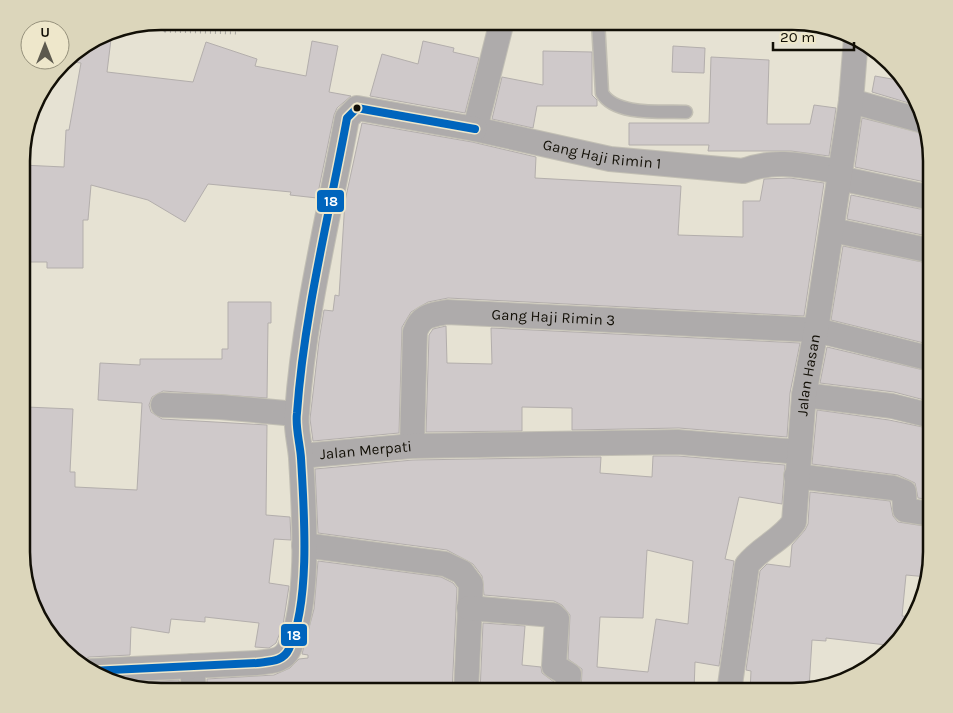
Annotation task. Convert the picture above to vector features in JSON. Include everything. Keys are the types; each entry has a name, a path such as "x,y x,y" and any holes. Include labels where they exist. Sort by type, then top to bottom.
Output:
{"street":[{"path":"476,129 500,30"},
{"name":"Jalan Hasan","path":"730,683 747,565 755,554 788,531 794,522 796,476 804,395 832,230 851,100 855,46"},
{"path":"851,100 916,119"},
{"name":"Gang Haji Rimin 1","path":"296,414 310,307 347,118 357,108 476,129 610,159 742,171 761,164 787,163 923,196"},
{"path":"832,230 923,249"},
{"name":"Gang Haji Rimin 3","path":"412,446 414,332 419,321 426,316 447,312 816,330 923,357"},
{"path":"804,395 892,406 923,414"},
{"path":"163,404 296,414 301,456"},
{"name":"Jalan Merpati","path":"105,671 257,663 284,657 292,640 302,597 304,545 301,456 412,446 678,442 798,452"},
{"path":"796,476 893,488 904,492 905,510 923,513"},
{"path":"304,545 446,564 462,572 470,584 466,683"},
{"path":"469,608 554,615 558,619 554,666 569,675 568,683"},
{"path":"192,666 193,683"}],"lane":[{"path":"598,30 602,93 606,101 622,109 686,112"}],"path":[{"path":"166,30 238,33 238,30"}],"building":[{"path":"111,40 107,72 193,82 206,42 257,59 255,66 306,76 312,41 338,46 329,92 351,96 337,108 334,115 317,198 290,195 291,192 208,184 185,222 148,200 91,185 88,220 83,220 83,268 47,268 47,262 30,262 30,165 64,167 66,130 69,130 81,63 74,62 95,47"},
{"path":"423,41 454,48 453,52 479,58 465,113 370,96 382,54 418,64"},
{"path":"673,46 705,48 704,73 672,72"},
{"path":"543,51 592,52 592,95 597,100 597,106 537,106 533,128 492,119 502,77 543,85"},
{"path":"711,57 769,60 767,124 810,124 814,105 836,108 829,156 791,151 708,151 709,145 629,145 629,123 709,123"},
{"path":"875,76 895,80 910,103 872,92"},
{"path":"862,118 919,132 923,152 923,182 855,167"},
{"path":"362,123 472,142 536,157 535,178 681,186 678,235 743,237 743,201 760,201 764,179 790,178 824,183 804,316 448,298 428,302 411,312 402,327 399,433 313,441 310,419 319,341 324,310 333,311 335,295 339,296 345,201"},
{"path":"851,195 923,208 923,235 847,219"},
{"path":"843,246 923,262 923,343 831,320"},
{"path":"228,302 271,302 271,323 268,323 267,398 163,391 152,397 149,405 151,412 162,419 267,425 266,515 290,517 291,540 274,539 269,583 289,586 283,625 276,643 269,648 255,647 259,623 205,617 205,622 171,619 169,633 131,627 130,655 89,657 85,659 62,639 47,618 34,586 30,561 30,407 73,409 70,472 75,472 75,487 137,490 142,403 98,400 100,363 140,365 140,359 222,359 222,349 228,349"},
{"path":"446,326 447,363 492,364 491,328 800,343 790,393 787,437 679,428 572,430 572,408 522,407 522,431 426,432 429,335 433,329"},
{"path":"827,347 923,370 923,400 894,392 820,383"},
{"path":"817,410 889,420 923,427 923,499 918,498 915,483 898,475 812,464"},
{"path":"653,456 678,456 785,465 782,504 739,497 725,559 734,561 719,666 695,662 694,683 581,683 582,669 568,659 570,615 562,605 554,601 484,595 482,576 473,564 447,550 318,533 315,469 413,460 601,457 600,473 652,477","holes":["647,550 693,561 688,624 656,619 648,672 597,667 600,617 643,618"]},
{"path":"810,492 890,501 893,516 898,522 923,526 923,561 920,576 906,575 902,616 906,616 885,645 826,638 826,641 812,640 809,682 750,683 751,671 746,670 760,571 767,564 790,567 792,545 808,524"},
{"path":"318,561 441,577 453,583 457,588 452,683 207,683 207,679 274,675 290,668 299,659 308,658 308,655 302,654 314,609"},
{"path":"483,623 525,626 522,665 541,667 542,673 554,682 554,683 480,683"},
{"path":"179,680 179,683 152,683 146,682"}],"transit line":[{"name":"18","path":"104,670 257,663 280,659 289,649 301,606 303,581 303,503 301,458 297,429 300,376 311,302 347,118 357,108 475,129"}]}
